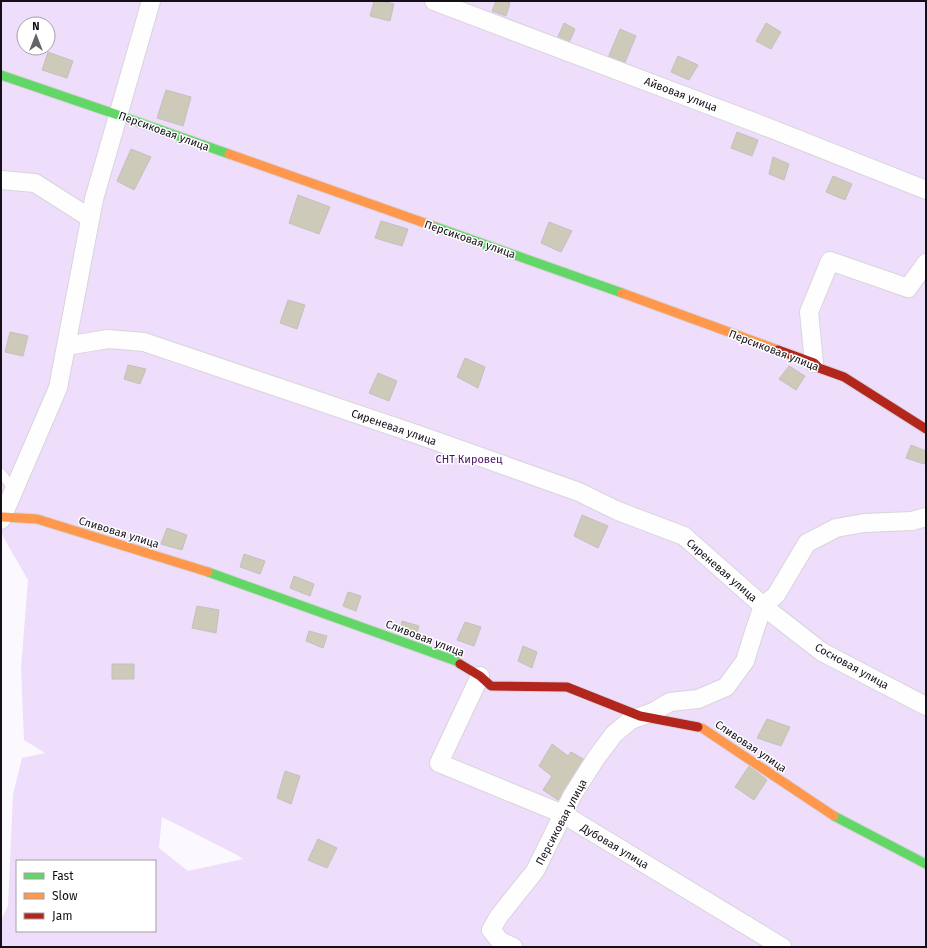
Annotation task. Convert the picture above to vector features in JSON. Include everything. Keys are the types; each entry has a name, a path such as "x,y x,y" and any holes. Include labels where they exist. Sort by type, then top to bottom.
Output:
{"street":[{"path":"2,518 58,388 94,199 151,1"},
{"name":"Айвовая улица","path":"434,1 759,124 926,190"},
{"name":"Персиковая улица","path":"1,75 557,269 814,363 819,368 844,377 926,429"},
{"path":"1,180 35,183 90,218"},
{"path":"814,363 810,312 830,261 908,288 926,262"},
{"name":"Сиреневая улица","path":"66,346 108,339 144,342 418,435 579,492 618,511 684,536 763,606"},
{"name":"Персиковая улица","path":"513,947 500,941 491,930 499,916 535,871 572,796 596,758 614,734 631,720 653,712 670,702 698,699 726,687 745,661 763,606 776,595 808,543 836,528 864,523 912,521 926,517"},
{"name":"Сливовая улица","path":"2,518 37,519 208,572 456,661 480,676 490,686 567,687 640,716 702,728 829,812 926,864"},
{"name":"Сосновая улица","path":"763,606 822,652 926,706"},
{"name":"Дубовая улица","path":"480,676 439,763 563,814 782,947"}],"lane":[{"path":"1,473 14,490"}],"green space":[{"name":"СНТ Кировец","path":"1,1 926,1 926,947 1,947 1,920 8,906 13,794 22,758 45,753 24,740 21,668 28,580 1,533","holes":["162,817 243,859 188,871 159,848"]}],"building":[{"path":"374,1 383,1 394,4 390,21 370,16"},
{"path":"496,1 510,3 506,16 492,11"},
{"path":"564,23 575,29 568,45 557,39"},
{"path":"766,23 781,32 771,49 756,41"},
{"path":"620,29 636,36 624,65 608,58"},
{"path":"56,55 73,61 67,78 42,70 47,56"},
{"path":"678,56 698,65 689,80 671,72"},
{"path":"166,90 191,97 183,126 157,118"},
{"path":"737,132 758,140 752,156 731,148"},
{"path":"131,149 151,157 134,190 117,181"},
{"path":"773,157 789,164 784,180 769,174"},
{"path":"833,176 852,184 845,200 826,192"},
{"path":"298,195 330,207 319,234 289,223"},
{"path":"381,221 408,229 402,246 375,238"},
{"path":"549,222 572,231 561,252 541,243"},
{"path":"288,300 305,305 297,329 280,323"},
{"path":"10,332 28,336 23,356 5,352"},
{"path":"465,358 485,367 478,388 457,377"},
{"path":"128,365 146,369 140,384 124,379"},
{"path":"789,366 805,376 796,390 779,379"},
{"path":"378,373 397,381 389,401 369,393"},
{"path":"911,445 926,451 926,460 924,464 906,458"},
{"path":"582,515 608,526 598,548 574,536"},
{"path":"167,528 187,535 182,550 161,544"},
{"path":"244,554 265,561 260,574 240,567"},
{"path":"294,576 314,584 310,596 290,588"},
{"path":"348,592 361,596 356,611 343,606"},
{"path":"197,606 219,610 216,633 192,628"},
{"path":"402,621 419,626 416,636 400,632"},
{"path":"465,622 481,627 474,646 457,640"},
{"path":"309,631 327,636 323,648 306,641"},
{"path":"523,646 537,652 532,668 518,661"},
{"path":"112,664 134,664 134,679 112,679"},
{"path":"767,719 790,727 781,746 757,738"},
{"path":"552,744 568,756 571,752 585,760 558,800 543,790 552,776 539,766"},
{"path":"749,766 767,780 754,800 735,787"},
{"path":"285,771 300,776 291,804 277,798"},
{"path":"318,839 337,848 327,868 308,860"}],"traffic: fast":[{"path":"1,75 229,154"},
{"path":"433,226 622,293"},
{"path":"208,572 456,661 460,664"},
{"path":"834,816 926,864"}],"traffic: slow":[{"path":"229,154 433,226"},
{"path":"622,293 778,350"},
{"path":"3,517 37,519 208,572"},
{"path":"698,727 702,728 834,816"}],"traffic: jam":[{"path":"778,350 814,363 819,368 844,377 926,429"},
{"path":"460,664 480,676 491,686 567,687 640,716 698,727"}]}
